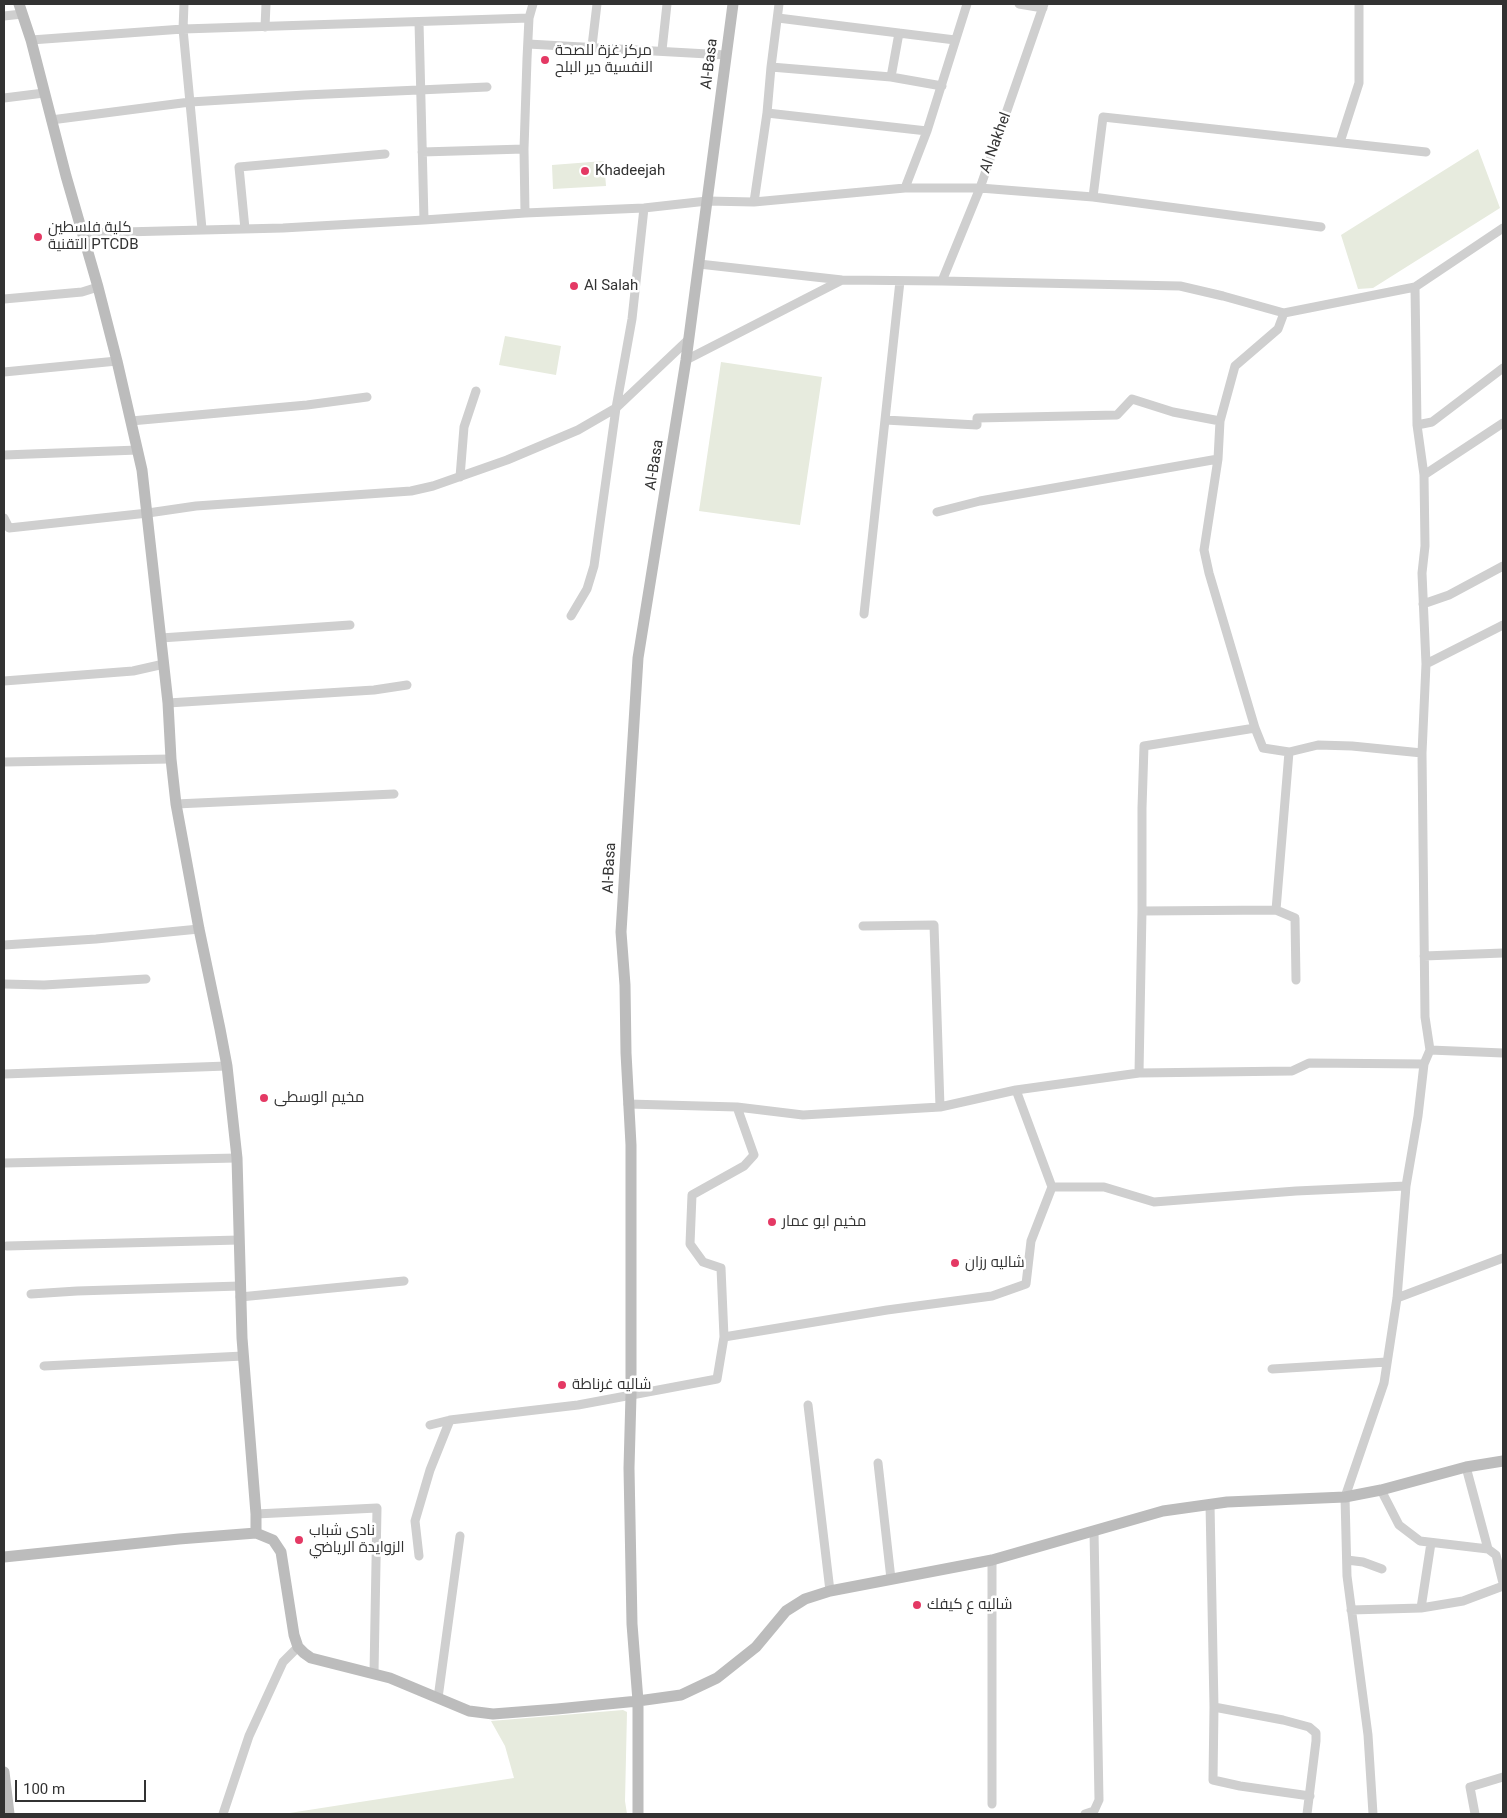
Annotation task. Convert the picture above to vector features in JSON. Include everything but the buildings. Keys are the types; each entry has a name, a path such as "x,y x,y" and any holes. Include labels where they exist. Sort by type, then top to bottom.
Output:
{"street":[{"path":"184,4 183,28 202,229"},
{"path":"265,27 266,4"},
{"path":"525,213 524,149 528,44 529,18 533,4"},
{"path":"592,46 597,4"},
{"path":"662,50 667,4"},
{"name":"Al-Basa","path":"638,1814 638,1702 632,1624 629,1498 631,1145 626,1054 625,985 621,932 638,658 686,360 732,4"},
{"path":"754,202 767,113 779,4"},
{"path":"905,188 927,131 967,4"},
{"path":"1019,4 1044,6"},
{"path":"1340,142 1359,83 1359,4"},
{"path":"4,16 20,6 31,40 51,120 98,287 142,470 168,703 176,804 227,1066 237,1158 243,1356 256,1533"},
{"name":"Al Nakhel","path":"942,280 980,188 1044,6"},
{"path":"31,40 183,28 529,18"},
{"path":"778,18 955,40"},
{"path":"419,22 424,220"},
{"path":"892,77 899,33"},
{"path":"528,44 592,46 726,55"},
{"path":"771,67 892,77 942,86"},
{"path":"51,120 190,102 488,87"},
{"path":"4,98 44,93"},
{"path":"767,113 927,131"},
{"path":"1093,197 1103,117 1426,152"},
{"path":"422,152 524,149"},
{"path":"245,229 239,167 385,154"},
{"path":"83,233 245,229 644,208 707,201 754,202 905,188 980,188 1093,197 1321,227"},
{"path":"571,616 587,589 594,566 616,408 632,319 644,208"},
{"path":"698,264 842,280 942,280 1180,286 1284,313 1415,287 1503,228"},
{"path":"686,360 842,280"},
{"path":"864,614 900,281"},
{"path":"4,299 82,292 98,287"},
{"path":"1373,1814 1368,1735 1347,1576 1345,1497 1384,1383 1397,1298 1406,1186 1418,1116 1424,1064 1430,1050 1425,1017 1424,956 1422,753 1426,664 1422,573 1425,546 1424,475 1417,425 1415,287"},
{"path":"1284,313 1278,329 1235,366 1220,421 1218,459 1204,550 1256,728 1264,748 1289,752 1318,745 1352,746 1422,753"},
{"path":"4,518 9,528 196,506 411,491 460,477 569,434 616,408 689,339"},
{"path":"4,372 117,361"},
{"path":"1417,425 1432,422 1503,368"},
{"path":"460,477 464,427 476,391"},
{"path":"131,421 288,407 367,397"},
{"path":"885,420 977,425 977,418 1117,415 1132,399 1173,412 1220,421"},
{"path":"1424,475 1503,422"},
{"path":"4,454 138,450"},
{"path":"937,512 980,501 1218,459"},
{"path":"1423,604 1449,595 1503,566"},
{"path":"161,638 350,625"},
{"path":"1426,664 1503,625"},
{"path":"4,681 133,671 164,664"},
{"path":"168,703 374,690 407,685"},
{"path":"1139,1073 1144,746 1256,728"},
{"path":"1276,910 1289,752"},
{"path":"4,762 171,759"},
{"path":"176,804 394,794"},
{"path":"1142,911 1276,910 1296,918 1296,980"},
{"path":"863,926 934,925 940,1107"},
{"path":"4,945 96,939 199,929"},
{"path":"1424,956 1503,953"},
{"path":"4,984 44,985 146,978"},
{"path":"1430,1050 1503,1052"},
{"path":"628,1104 736,1107 803,1115 940,1107 1016,1090 1139,1073 1292,1071 1309,1063 1424,1064"},
{"path":"4,1074 227,1066"},
{"path":"724,1338 887,1310 992,1296 1026,1284 1031,1241 1052,1186 1016,1090"},
{"path":"430,1425 450,1420 578,1405 717,1380 724,1338 721,1268 703,1262 690,1244 692,1195 744,1166 754,1155 736,1107"},
{"path":"4,1163 237,1158"},
{"path":"1052,1186 1104,1187 1154,1202 1296,1191 1406,1186"},
{"path":"7,1246 238,1240"},
{"path":"1397,1298 1503,1258"},
{"path":"31,1294 77,1290 240,1292 404,1281"},
{"path":"44,1366 243,1356"},
{"path":"1272,1369 1387,1362"},
{"path":"808,1405 830,1592"},
{"path":"420,1556 415,1521 430,1470 450,1420"},
{"path":"4,1557 179,1538 256,1533 273,1540 281,1552 294,1635 298,1647 311,1658 390,1678 469,1711 484,1714 557,1710 638,1702 681,1695 717,1678 756,1647 786,1611 805,1599 830,1592 992,1560 1163,1511 1210,1504 1345,1497 1381,1490 1466,1467 1503,1461"},
{"path":"878,1464 891,1579"},
{"path":"1466,1467 1488,1549"},
{"path":"1352,1610 1421,1608 1463,1601 1503,1585 1496,1555 1488,1549 1420,1541 1399,1525 1381,1490"},
{"path":"1210,1504 1214,1707 1213,1780 1240,1786 1310,1796"},
{"path":"256,1514 376,1508 374,1673"},
{"path":"1085,1814 1094,1811 1098,1800 1094,1532"},
{"path":"438,1698 460,1536"},
{"path":"1421,1608 1431,1543"},
{"path":"992,1560 992,1804"},
{"path":"1347,1560 1363,1562 1382,1569"},
{"path":"223,1814 249,1736 282,1662 298,1647"},
{"path":"1214,1707 1309,1727 1316,1733 1308,1814"},
{"path":"4,1772 5,1795 9,1814"},
{"path":"1475,1814 1470,1787 1503,1777"}],"shaded area":[{"path":"1478,149 1500,208 1373,288 1358,289 1341,235"},
{"path":"604,161 606,186 553,189 552,165"},
{"path":"505,336 561,346 556,375 499,365"},
{"path":"721,362 822,377 800,525 699,511"},
{"path":"623,1710 627,1712 625,1801 627,1814 283,1814 514,1778 505,1746 491,1721"}],"place":[{"name":"مركز غزة للصحة النفسية دير البلح","path":"545,60"},
{"name":"Khadeejah","path":"585,171"},
{"name":"كلية فلسطين التقنية PTCDB","path":"38,237"},
{"name":"Al Salah","path":"574,286"},
{"name":"مخيم الوسطى","path":"264,1098"},
{"name":"مخيم ابو عمار","path":"772,1222"},
{"name":"شاليه رزان","path":"955,1263"},
{"name":"شاليه غرناطة","path":"562,1385"},
{"name":"نادي شباب الزوايدة الرياضي","path":"299,1540"},
{"name":"شاليه ع كيفك","path":"917,1605"}]}
